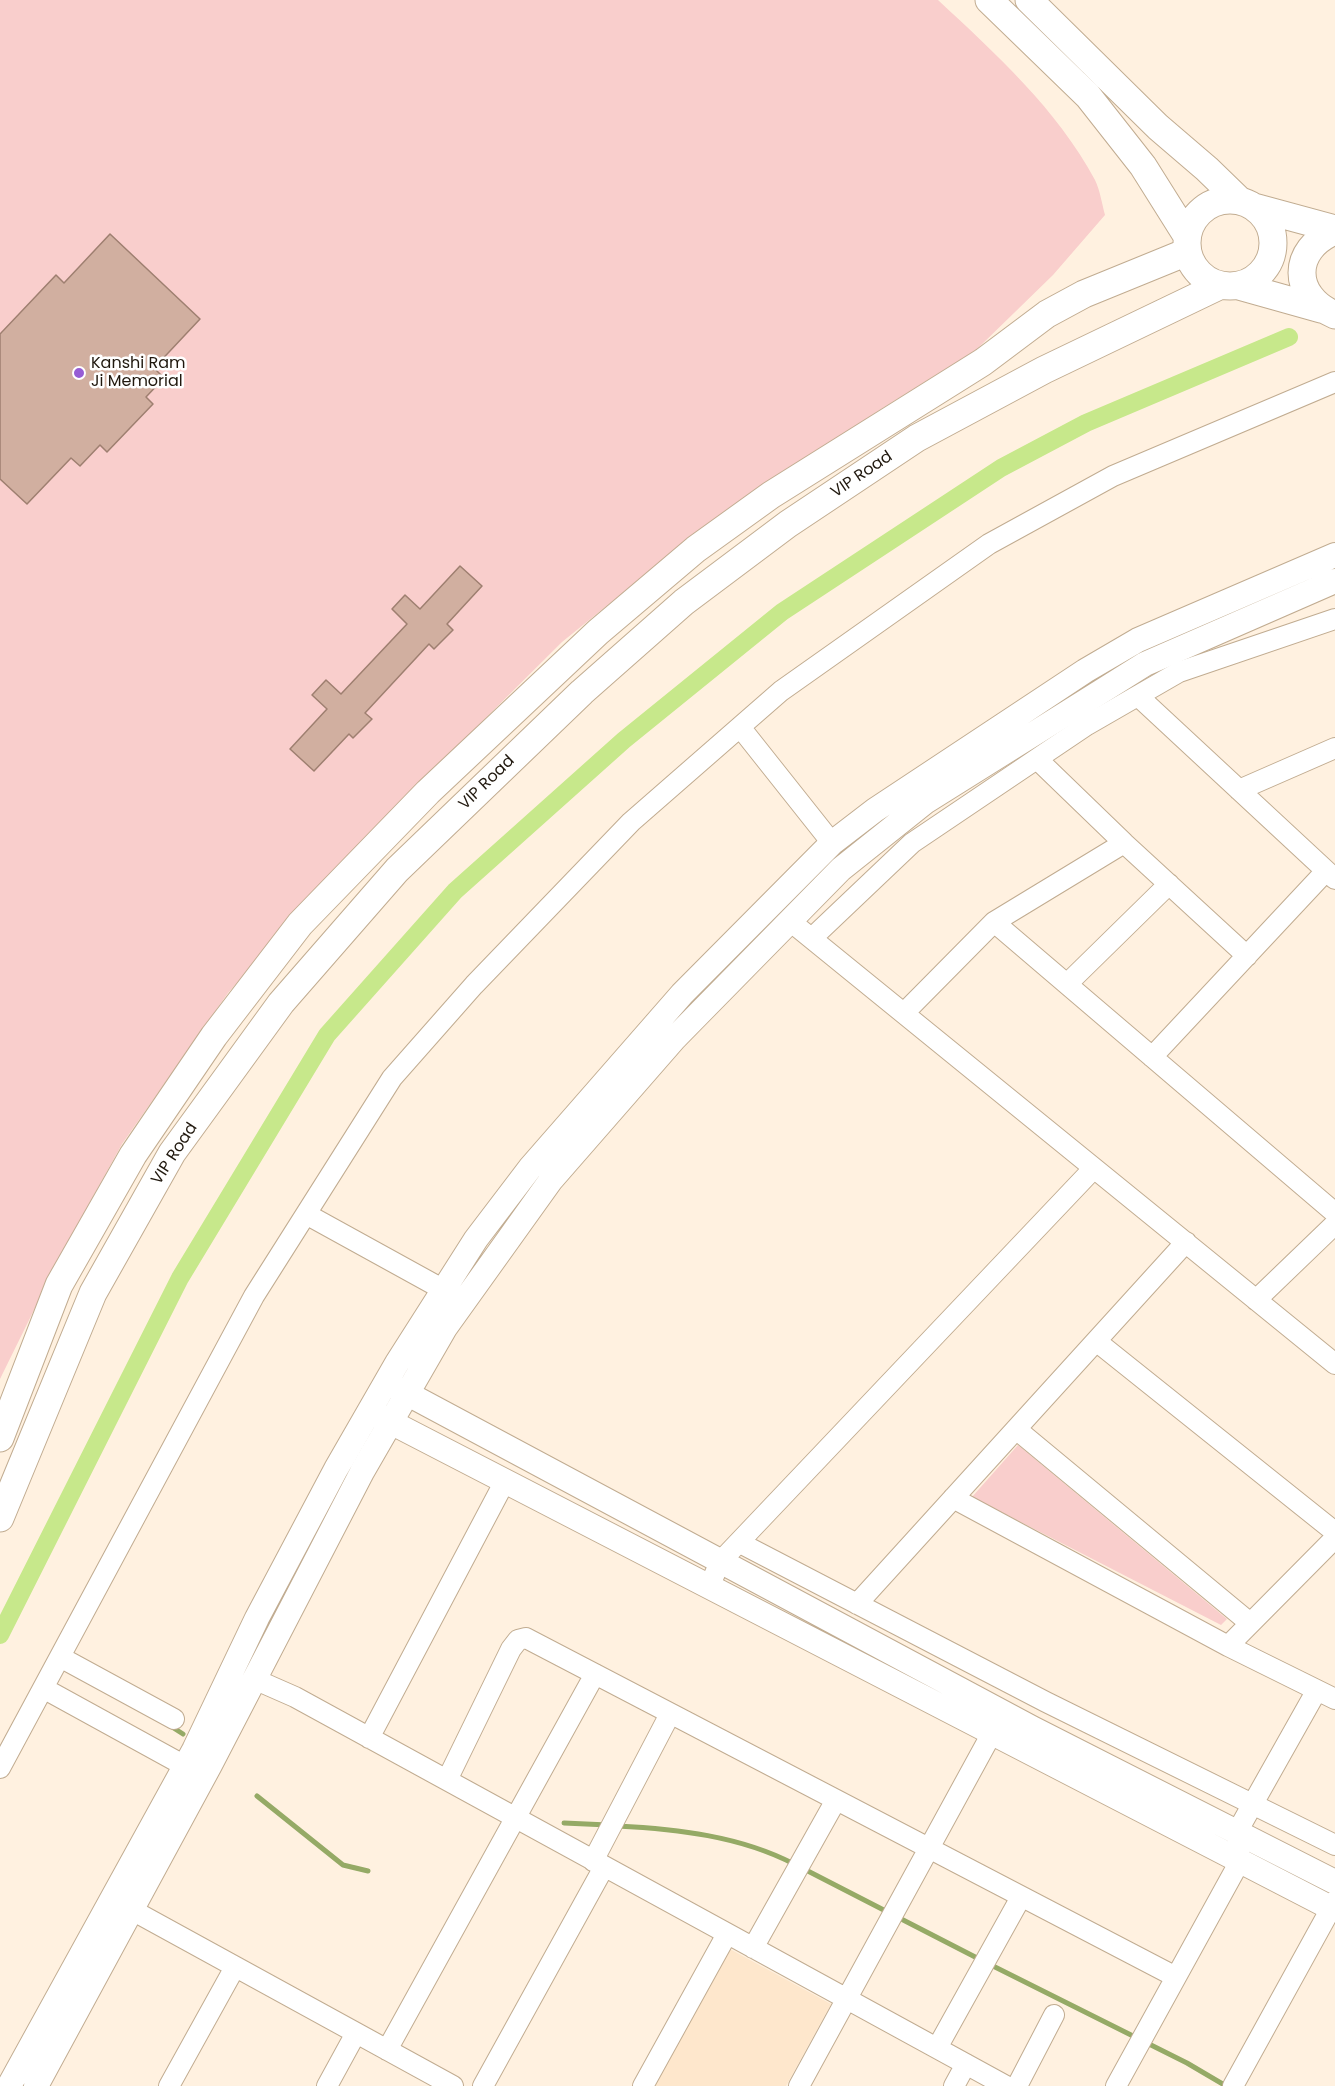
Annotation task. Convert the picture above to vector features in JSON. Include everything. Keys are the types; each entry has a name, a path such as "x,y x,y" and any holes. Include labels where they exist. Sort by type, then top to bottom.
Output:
{"main road":[{"path":"989,0 1088,96 1143,166 1187,244 1194,267 1205,279 1328,312"},
{"path":"1029,0 1158,127 1266,219 1272,234 1273,251 1266,267 1254,279 1229,286"},
{"path":"1187,244 1193,220 1206,207 1222,201 1247,204 1335,230"},
{"path":"1328,312 1309,297 1303,282 1302,266 1309,249 1322,236 1335,230"},
{"name":"VIP Road","path":"0,1438 59,1285 133,1155 214,1036 300,924 428,792 598,633 696,549 771,495 983,362 1047,314 1187,244"},
{"name":"VIP Road","path":"0,1518 8,1474 93,1293 172,1153 281,1003 397,870 599,677 684,603 788,524 917,438 1044,370 1229,286"}],"street":[{"path":"0,1768 254,1296 392,1078 474,985 631,822 781,691 989,544 1113,476 1335,382"},
{"path":"9,2086 185,1766 257,1618 336,1469 386,1382 476,1239 530,1168 682,994 832,843 895,797 1085,671 1138,640 1335,555"},
{"path":"36,2086 132,1910 362,1472 446,1328 551,1180 674,1039 841,869 925,802 1145,664 1335,581"},
{"path":"812,938 912,843 1087,725 1179,672 1335,619"},
{"path":"1138,696 1331,875 1247,956 1152,1057"},
{"path":"740,727 832,843"},
{"path":"1239,790 1335,748"},
{"path":"1037,759 1247,956"},
{"path":"904,1013 994,922 1124,843"},
{"path":"1067,984 1169,884"},
{"path":"790,921 1335,1364"},
{"path":"994,922 1335,1213"},
{"path":"710,1587 720,1562 1094,1168"},
{"path":"306,1214 444,1290"},
{"path":"1256,1300 1335,1224"},
{"path":"857,1604 1185,1242"},
{"path":"1095,1341 1335,1532"},
{"path":"386,1382 1032,1728 1335,1882"},
{"path":"369,1411 1240,1861 1334,1906 1236,2081"},
{"path":"1016,1428 1250,1623"},
{"path":"369,1738 505,1481"},
{"path":"953,1498 1228,1646 1335,1699"},
{"path":"1228,1646 1335,1538"},
{"path":"740,1543 1046,1702 1335,1845"},
{"path":"447,1780 511,1649 518,1640 526,1638 1176,1977"},
{"path":"60,1657 174,1719"},
{"path":"387,2050 596,1674"},
{"path":"254,1679 295,1697 1006,2086"},
{"path":"43,1688 185,1766"},
{"path":"1116,2086 1240,1861 1237,1832 1317,1690"},
{"path":"483,2086 599,1864 606,1837 670,1714"},
{"path":"799,2086 992,1733"},
{"path":"753,1948 836,1800"},
{"path":"936,2048 1021,1897"},
{"path":"132,1910 453,2086"},
{"path":"643,2086 727,1934"},
{"path":"169,2086 235,1967"},
{"path":"1017,2086 1054,2015"},
{"path":"327,2086 356,2033"},
{"path":"954,2086 966,2064"}],"shaded area":[{"path":"0,0 938,0 1024,84 1063,130 1095,180 1105,215 1053,275 976,350 878,411 688,540 562,642 362,841 228,993 122,1144 61,1255 0,1379"},
{"path":"1018,1445 1227,1619 1221,1625 972,1497"},
{"path":"728,1948 831,2004 786,2086 652,2086"}],"building":[{"name":"Kanshi Ram Ji Memorial","path":"110,234 200,319 154,368 164,378 146,397 153,404 107,452 100,445 80,466 71,458 27,504 0,479 0,334 56,275 64,283"},
{"path":"460,566 482,586 447,624 453,630 434,649 429,644 365,713 372,719 353,738 349,734 314,771 290,749 327,709 312,695 326,680 341,694 407,624 392,609 405,595 420,609"}],"waterway":[{"path":"0,1635 180,1278 327,1035 455,891 624,740 782,612 1001,468 1086,423 1289,337"},
{"path":"169,1725 183,1734"},
{"path":"257,1796 343,1865 368,1871"},
{"path":"564,1823 608,1825"},
{"path":"617,1826 662,1829 730,1840 773,1854 794,1864"},
{"path":"802,1868 981,1960"},
{"path":"989,1964 1137,2038"},
{"path":"1145,2042 1226,2086"}],"place":[{"name":"Kanshi Ram Ji Memorial","path":"79,373"}]}
